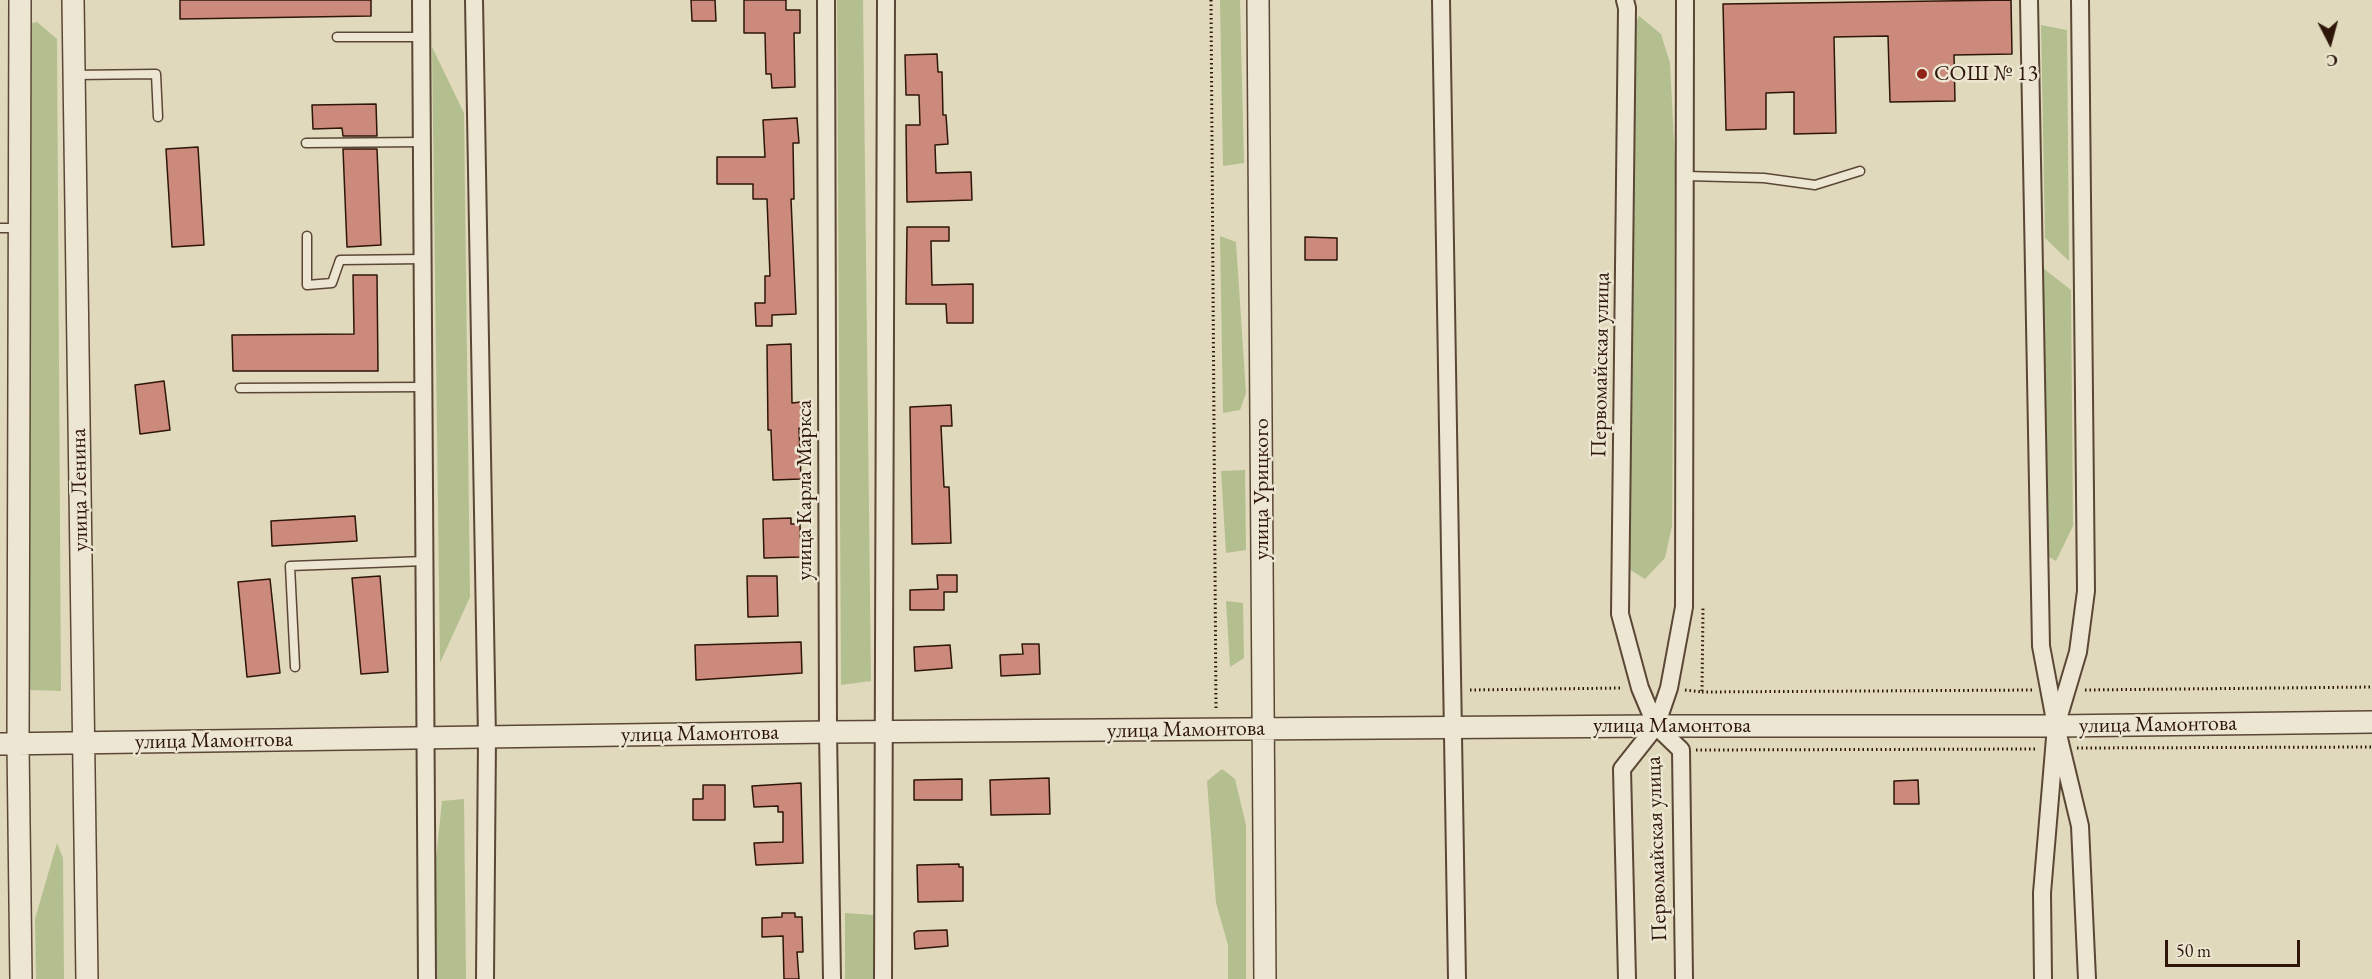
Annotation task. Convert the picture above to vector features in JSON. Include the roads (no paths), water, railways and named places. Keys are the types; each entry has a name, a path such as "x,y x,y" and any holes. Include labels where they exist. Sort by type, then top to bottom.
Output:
{"street":[{"path":"20,0 9,228 9,744 21,979"},
{"name":"улица Ленина","path":"72,0 87,979"},
{"path":"421,0 427,979"},
{"path":"474,0 488,738 485,979"},
{"name":"улица Карла Маркса","path":"826,0 828,732 832,979"},
{"path":"884,979 886,0"},
{"name":"улица Урицкого","path":"1258,0 1265,979"},
{"path":"1441,0 1457,979"},
{"name":"Первомайская улица","path":"1625,0 1627,8 1620,614 1640,688 1656,726 1681,750 1683,979"},
{"name":"Первомайская улица","path":"1627,979 1622,769 1656,726 1669,688 1684,607 1685,0"},
{"path":"2029,0 2042,646 2056,726 2057,748 2042,893 2043,979"},
{"path":"2056,726 2078,652 2085,591 2080,0"},
{"name":"улица Мамонтова","path":"9,744 828,732 1656,726 2056,726 2372,722"},
{"path":"2057,748 2079,826 2087,979"}],"lane":[{"path":"337,37 421,37"},
{"path":"74,75 156,75 158,117"},
{"path":"306,143 422,142"},
{"path":"1686,176 1764,178 1815,185 1860,171"},
{"path":"307,236 307,285 332,283 340,260 423,259"},
{"path":"240,388 424,387"},
{"path":"295,667 290,566 425,561"}],"place":[{"name":"СОШ № 13","path":"1922,74"}]}
